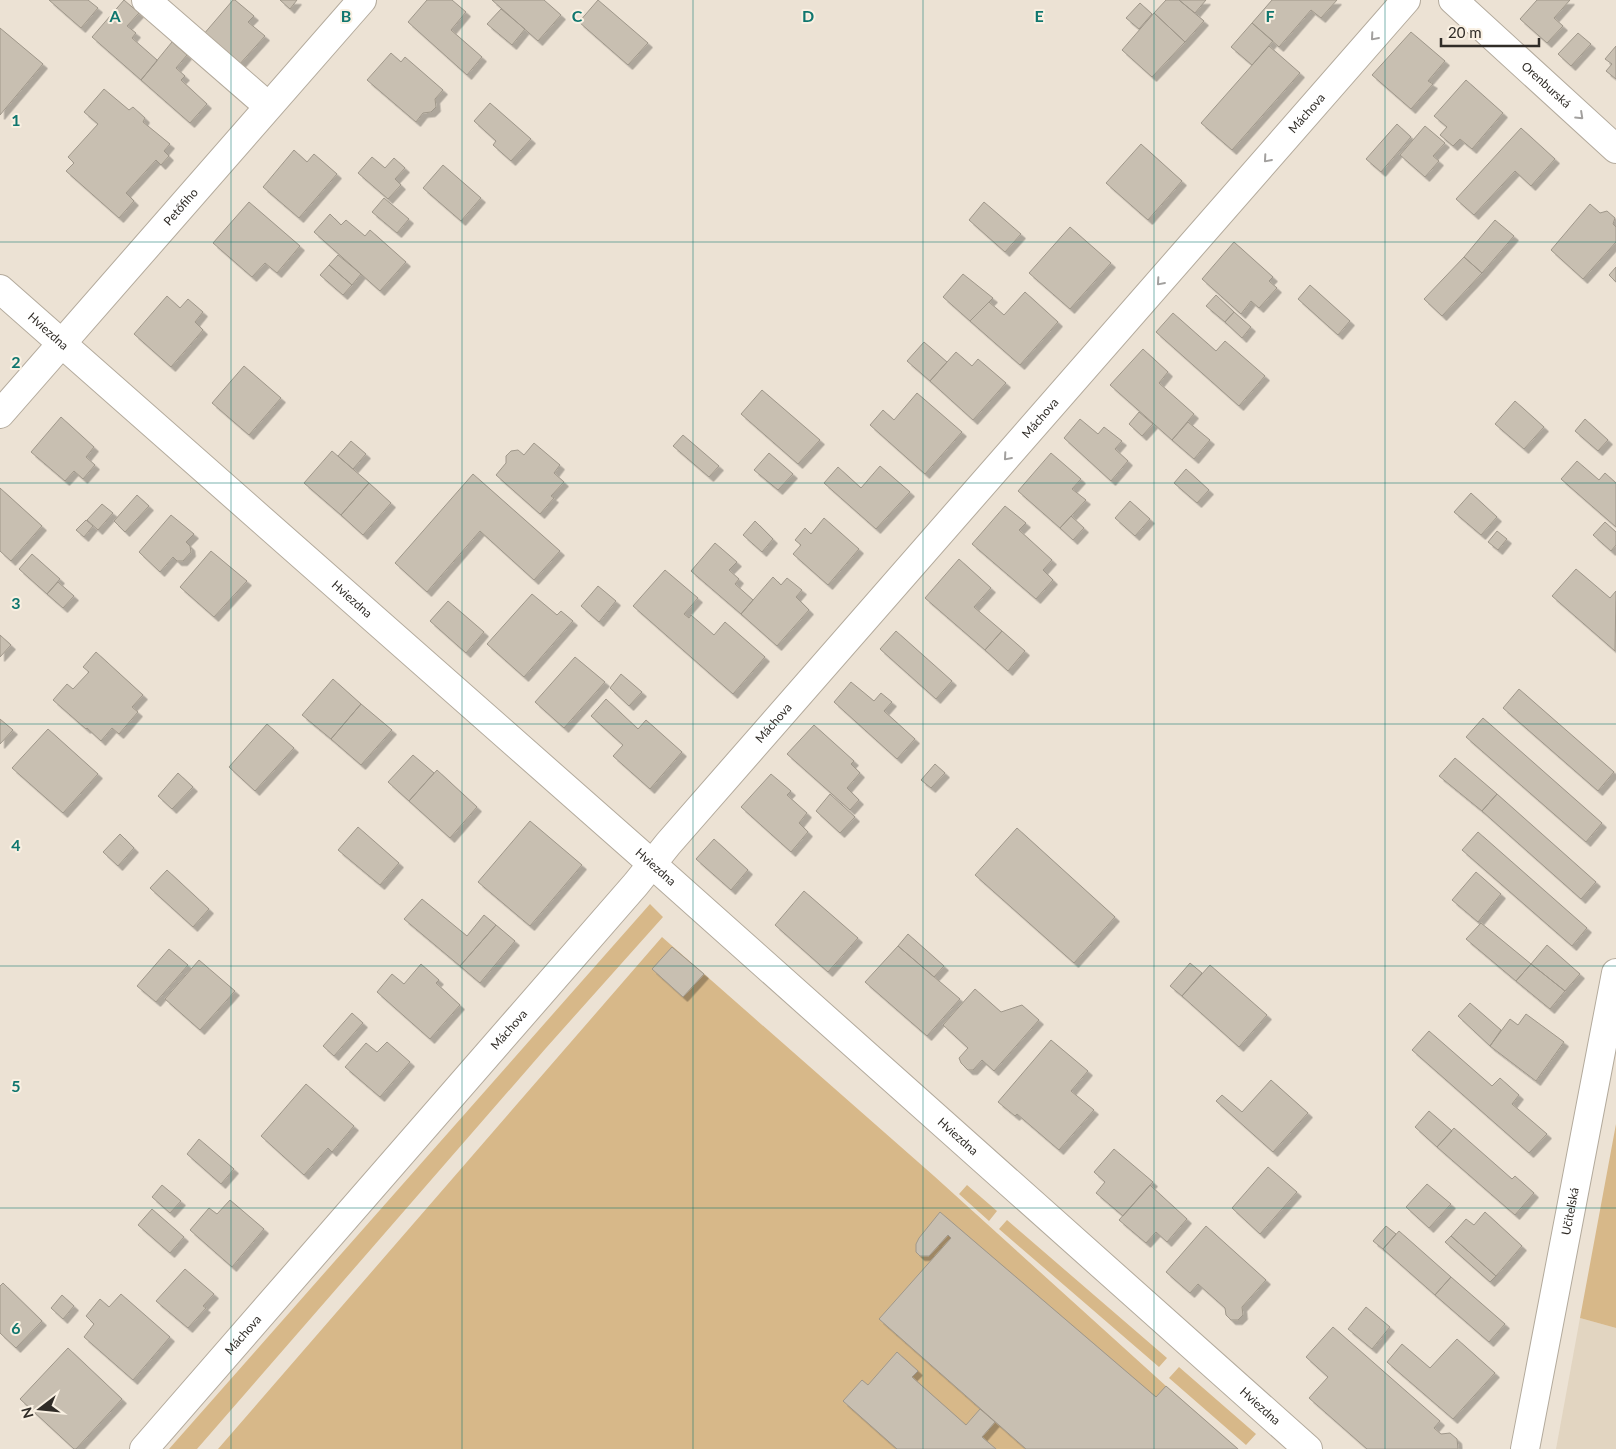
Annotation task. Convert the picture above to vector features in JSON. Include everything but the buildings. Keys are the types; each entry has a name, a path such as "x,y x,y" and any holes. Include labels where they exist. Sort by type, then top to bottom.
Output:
{"street":[{"path":"146,0 268,106"},
{"name":"Petőfiho","path":"0,414 362,0"},
{"name":"Máchova","path":"144,1449 1406,0"},
{"name":"Orenburská","path":"1454,0 1616,149"},
{"name":"Hviezdna","path":"0,289 652,864 1308,1449"},
{"name":"Učiteľská","path":"1525,1449 1616,973"}],"shaded area":[{"path":"650,904 663,917 546,1048 197,1449 169,1449"},
{"path":"662,937 934,1176 1238,1449 218,1449"},
{"path":"1616,1124 1616,1328 1580,1318"},
{"path":"967,1185 997,1211 989,1221 959,1194"},
{"path":"1007,1220 1167,1358 1159,1367 999,1229"},
{"path":"1580,1318 1616,1328 1616,1449 1556,1449"},
{"path":"1179,1367 1256,1434 1246,1445 1169,1378"}]}
